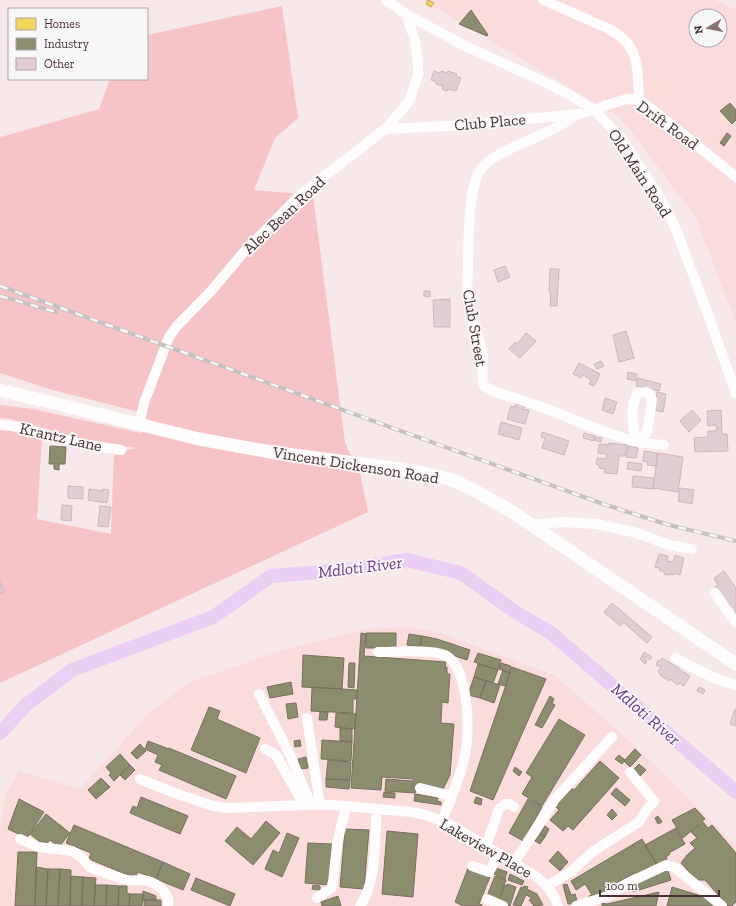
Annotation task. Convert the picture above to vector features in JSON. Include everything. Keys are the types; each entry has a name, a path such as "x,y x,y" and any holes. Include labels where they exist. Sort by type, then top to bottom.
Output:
{"main road":[{"name":"Vincent Dickenson Road","path":"0,390 139,425 231,446 429,474 452,480 490,498 532,525 736,664"}],"street":[{"name":"Old Main Road","path":"386,0 406,14 465,46 547,83 594,110 622,139 667,210 677,232 736,394"},
{"path":"543,0 616,32 629,43 636,58 638,100"},
{"name":"Alec Bean Road","path":"139,425 144,403 169,337 176,327 212,290 243,253 299,196 385,128 403,109 410,99 418,75 418,62 415,41 406,14"},
{"name":"Drift Road","path":"594,110 618,101 627,99 638,100 653,110 736,177"},
{"name":"Club Place","path":"385,128 466,125 578,114 594,110"},
{"name":"Club Street","path":"578,114 564,124 503,153 488,162 481,168 477,177 472,195 470,213 468,301 483,355 484,368 482,381 485,386 502,394 542,406 638,442 664,445"},
{"name":"Krantz Lane","path":"0,425 12,426 82,444 122,450"},
{"path":"532,525 562,522 597,524 637,533 669,545 692,549"},
{"path":"715,593 736,623"},
{"path":"378,652 427,652 441,654 451,660 457,667 463,685 468,720 466,749 452,796 442,821"},
{"path":"674,658 699,671 736,686"},
{"path":"258,694 290,755 312,805"},
{"path":"307,718 312,805"},
{"path":"514,863 555,799 612,737"},
{"path":"265,750 276,755 312,805"},
{"path":"547,886 572,871 592,852 642,819 647,809 654,801 630,772"},
{"name":"Lakeview Place","path":"140,779 177,794 213,806 228,808 312,805 376,809 426,815 442,821 466,834 537,877 547,886 558,906"},
{"path":"420,788 452,796"},
{"path":"486,846 499,809 505,804 509,804 514,807"},
{"path":"317,898 333,885 338,839 346,807"},
{"path":"360,906 366,898 372,877 376,809"},
{"path":"20,839 38,847 72,851 94,869 129,880 144,880 154,884 168,896 168,906"},
{"path":"472,866 489,872 499,854"},
{"path":"576,906 608,896 626,884 666,865 674,867 722,906"},
{"path":"487,899 503,906"}],"shaded area":[{"path":"423,0 715,0 736,10 736,323 695,216 622,119"},
{"path":"282,6 298,118 275,138 254,190 313,195 345,443 360,473 368,512 0,683 0,430 15,430 42,437 37,519 111,534 114,452 138,448 97,443 10,419 0,418 0,405 33,409 141,433 147,414 49,389 0,373 0,136 1,137 99,109 110,80 148,80 148,35"},
{"path":"408,627 441,633 554,675 631,742 736,845 736,906 0,906 0,828 5,795 19,771 80,789 149,713 192,681 287,649 366,629"}],"building: Homes":[{"path":"428,0 434,3 431,7 426,4"}],"building: Industry":[{"path":"471,10 488,35 487,36 459,24"},
{"path":"730,103 736,110 736,120 732,124 720,111"},
{"path":"727,133 731,136 724,146 720,143"},
{"path":"50,446 66,447 65,464 59,464 59,470 54,469 54,464 49,464"},
{"path":"361,633 366,634 364,656 446,662 445,667 447,667 447,674 450,674 448,703 442,702 441,723 454,724 450,775 442,791 418,784 414,786 415,788 413,788 413,779 382,777 381,790 351,788"},
{"path":"366,633 396,633 396,648 366,648"},
{"path":"409,634 422,636 420,647 407,645"},
{"path":"422,636 437,639 470,650 467,660 437,650 420,647"},
{"path":"478,653 501,660 498,670 474,662"},
{"path":"303,655 344,658 342,689 302,687"},
{"path":"349,663 355,663 354,688 348,687"},
{"path":"501,663 511,666 509,673 499,669"},
{"path":"478,664 498,670 493,683 474,677"},
{"path":"512,667 546,679 493,800 470,791"},
{"path":"503,670 510,673 505,686 498,684"},
{"path":"474,677 486,681 480,698 468,695"},
{"path":"486,681 500,685 494,703 480,698"},
{"path":"291,682 293,694 270,698 267,687"},
{"path":"312,687 357,690 356,699 353,699 353,713 311,711"},
{"path":"550,696 554,699 552,703 555,705 542,728 535,725"},
{"path":"296,703 298,717 288,719 286,704"},
{"path":"209,707 220,711 217,719 260,738 246,773 191,750"},
{"path":"320,712 328,712 327,720 319,720"},
{"path":"336,713 356,714 355,729 335,727"},
{"path":"559,719 585,735 542,806 522,794 532,777 526,773"},
{"path":"340,728 352,729 352,742 340,741"},
{"path":"300,740 301,746 295,747 294,741"},
{"path":"322,740 352,742 351,761 321,759"},
{"path":"148,741 169,748 236,776 226,799 159,770 162,765 155,762 158,755 145,749"},
{"path":"140,744 146,751 137,759 131,753"},
{"path":"635,749 641,755 630,767 624,761"},
{"path":"120,754 130,765 114,781 109,775 111,773 106,767"},
{"path":"619,755 625,760 622,764 615,759"},
{"path":"306,757 308,768 300,769 298,759"},
{"path":"328,760 351,762 350,780 326,779"},
{"path":"600,761 619,778 573,830 568,826 563,831 550,820 559,810 553,804 569,786 574,790"},
{"path":"639,764 646,770 640,776 633,770"},
{"path":"130,765 135,770 125,780 120,775"},
{"path":"515,767 522,772 519,776 513,771"},
{"path":"101,778 110,787 96,799 88,790"},
{"path":"326,779 350,780 349,789 326,787"},
{"path":"386,779 412,781 412,789 416,789 415,793 385,791"},
{"path":"616,788 630,800 625,806 611,794"},
{"path":"384,792 395,793 395,798 383,797"},
{"path":"415,794 438,798 437,801 441,802 441,805 414,801"},
{"path":"141,797 188,816 180,834 130,813 133,806 137,808"},
{"path":"476,797 482,799 481,805 474,803"},
{"path":"19,799 44,812 27,838 8,829"},
{"path":"528,799 542,807 523,841 509,833"},
{"path":"695,808 705,819 683,838 672,820"},
{"path":"612,809 617,815 612,820 607,815"},
{"path":"46,814 70,833 59,847 50,840 45,846 30,834"},
{"path":"658,816 662,822 658,824 655,818"},
{"path":"266,821 280,833 253,865 225,841 237,827 251,839"},
{"path":"703,822 708,828 712,825 736,853 736,902 732,906 728,906 705,880 696,880 681,863 695,848 690,843 697,838 691,832"},
{"path":"74,825 163,862 156,879 138,872 135,878 89,859 91,853 66,843"},
{"path":"545,826 549,829 545,837 540,834"},
{"path":"676,828 685,844 669,853 670,854 666,857 667,859 657,865 645,845"},
{"path":"345,829 369,830 364,889 340,887"},
{"path":"387,831 418,834 413,897 382,894"},
{"path":"287,833 299,838 282,877 265,869 273,850 279,853"},
{"path":"540,834 545,837 540,844 535,841"},
{"path":"642,839 657,865 637,877 635,873 616,883 618,888 591,900 589,896 592,895 585,884 576,890 571,881"},
{"path":"308,843 332,844 329,885 305,883"},
{"path":"558,851 568,862 560,871 549,861"},
{"path":"18,852 37,852 35,906 15,906"},
{"path":"163,862 190,874 183,890 156,879"},
{"path":"36,867 48,869 46,906 35,906"},
{"path":"468,868 490,877 479,904 482,906 463,906 455,902"},
{"path":"496,868 507,872 505,879 494,874"},
{"path":"667,868 671,880 633,892 630,886"},
{"path":"48,869 60,869 58,906 46,906"},
{"path":"60,869 71,870 70,906 58,906"},
{"path":"510,874 524,881 522,885 508,880"},
{"path":"71,876 83,877 82,906 70,906"},
{"path":"495,876 506,880 498,901 487,896"},
{"path":"83,877 96,878 94,906 82,906"},
{"path":"196,878 235,894 230,906 191,890"},
{"path":"507,884 516,887 510,906 499,901 505,885 507,886"},
{"path":"567,884 571,895 575,894 578,904 568,904 563,885"},
{"path":"95,885 107,885 106,906 94,906"},
{"path":"107,885 119,886 118,906 106,906"},
{"path":"313,885 320,886 320,890 312,889"},
{"path":"119,886 127,886 127,893 130,894 129,906 118,906"},
{"path":"524,886 528,887 527,889 537,894 543,905 534,906 529,900 532,898 526,895 521,906 513,905 521,887 523,888"},
{"path":"672,887 708,898 716,906 667,906"},
{"path":"143,891 156,896 156,900 143,900"},
{"path":"659,892 656,906 602,906 602,903 607,904"},
{"path":"130,894 143,894 142,906 129,906"},
{"path":"338,896 341,906 322,906 321,902"},
{"path":"144,900 161,900 161,906 144,906"}],"building: Other":[{"path":"434,71 447,73 448,71 457,74 456,76 461,78 456,91 448,89 447,91 442,89 443,86 436,84 436,82 431,80"},
{"path":"505,266 510,277 498,282 494,270"},
{"path":"550,269 559,269 557,306 550,306"},
{"path":"424,291 430,291 430,297 424,296"},
{"path":"450,299 450,327 434,327 433,300"},
{"path":"626,331 634,358 619,362 613,335"},
{"path":"526,333 536,341 520,358 509,349 515,342 517,344"},
{"path":"601,361 604,366 597,369 594,364"},
{"path":"579,363 600,374 594,386 589,384 591,380 583,375 581,378 573,374"},
{"path":"628,372 637,374 636,381 627,379"},
{"path":"638,378 661,384 659,391 636,386"},
{"path":"657,392 666,394 663,412 654,410"},
{"path":"605,398 617,402 613,414 602,410"},
{"path":"517,402 525,405 523,409 529,410 525,424 507,419 511,406 515,407"},
{"path":"692,410 701,420 689,432 680,421"},
{"path":"721,410 722,434 727,434 728,451 695,452 694,438 708,437 708,431 717,431 716,425 708,426 707,411"},
{"path":"501,422 522,428 519,440 498,434"},
{"path":"542,432 569,441 564,455 542,448 545,438 541,437"},
{"path":"584,433 595,436 594,441 583,438"},
{"path":"596,437 602,438 601,442 594,440"},
{"path":"609,443 627,445 625,456 619,456 617,474 604,473 605,469 599,468 599,465 596,464 597,458 606,459 607,454 598,453 599,444 609,445"},
{"path":"628,446 638,448 636,458 626,457"},
{"path":"644,451 657,453 656,466 647,465 648,462 643,461"},
{"path":"658,453 683,457 678,492 653,488"},
{"path":"628,462 642,464 641,471 627,469"},
{"path":"633,476 654,478 653,489 632,487"},
{"path":"68,486 83,487 83,499 68,498"},
{"path":"680,488 694,490 692,504 678,501"},
{"path":"89,489 103,491 103,489 109,490 107,503 88,500"},
{"path":"62,505 72,506 71,521 61,520"},
{"path":"100,506 111,507 108,527 98,526"},
{"path":"659,554 668,556 667,561 673,562 675,555 684,558 680,575 674,573 674,575 664,574 664,572 659,570 660,568 655,567"},
{"path":"724,571 736,588 736,616 715,587 718,585 714,578"},
{"path":"0,582 4,592 0,594"},
{"path":"612,603 652,637 647,643 623,622 620,626 604,612"},
{"path":"644,652 652,657 650,660 642,655"},
{"path":"642,656 647,661 645,664 640,659"},
{"path":"662,658 690,676 684,686 679,683 678,685 670,679 669,681 660,675 658,672 661,667 656,665 658,660 660,661"},
{"path":"699,687 705,690 703,694 697,691"},
{"path":"736,709 736,726 730,724"}],"waterway":[{"name":"Mdloti River","path":"0,733 26,705 72,670 213,617 271,576 345,570 407,560 461,573 517,613 551,633 736,792"}],"railway":[{"path":"0,286 606,505 669,525 736,541"},
{"path":"0,296 56,312"}]}
